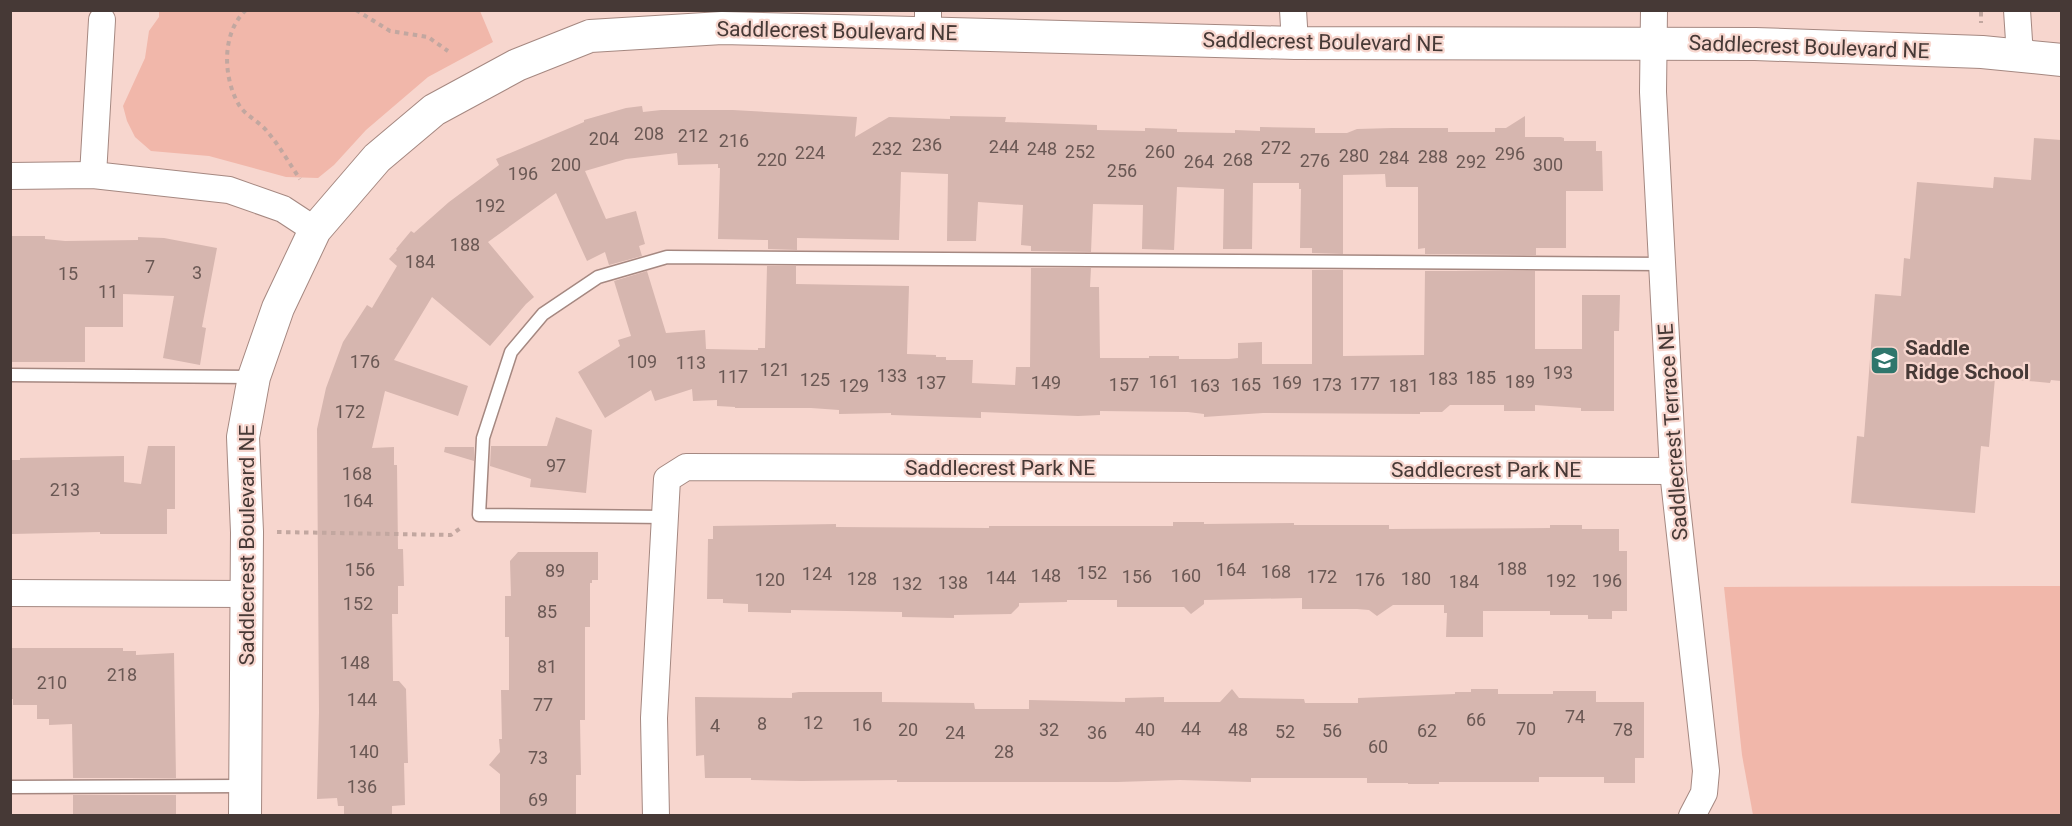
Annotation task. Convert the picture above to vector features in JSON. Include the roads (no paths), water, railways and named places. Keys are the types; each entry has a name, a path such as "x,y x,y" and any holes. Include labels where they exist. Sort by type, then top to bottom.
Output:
{"street":[{"path":"1293,10 1294,43"},
{"name":"Saddlecrest Terrace NE","path":"1654,10 1653,92 1673,471 1707,771 1704,793 1692,816"},
{"path":"2017,10 2020,56"},
{"path":"93,175 102,20"},
{"name":"Saddlecrest Boulevard NE","path":"245,801 247,532 243,437 254,377 278,308 315,230 377,158 434,110 517,65 590,36 722,28 928,22 1294,43 1755,44 1982,52 2061,60"},
{"path":"10,176 93,175 229,190 283,209 315,230"},
{"name":"Saddlecrest Park NE","path":"656,816 654,718 667,478 686,466 1673,471"},
{"path":"10,593 247,594"}],"lane":[{"path":"666,517 479,515 483,438 511,352 543,314 598,277 667,257 1662,264"},
{"path":"10,375 254,377"},
{"path":"10,787 245,801"}],"place":[{"name":"Saddle Ridge School","path":"1884,360"}]}
